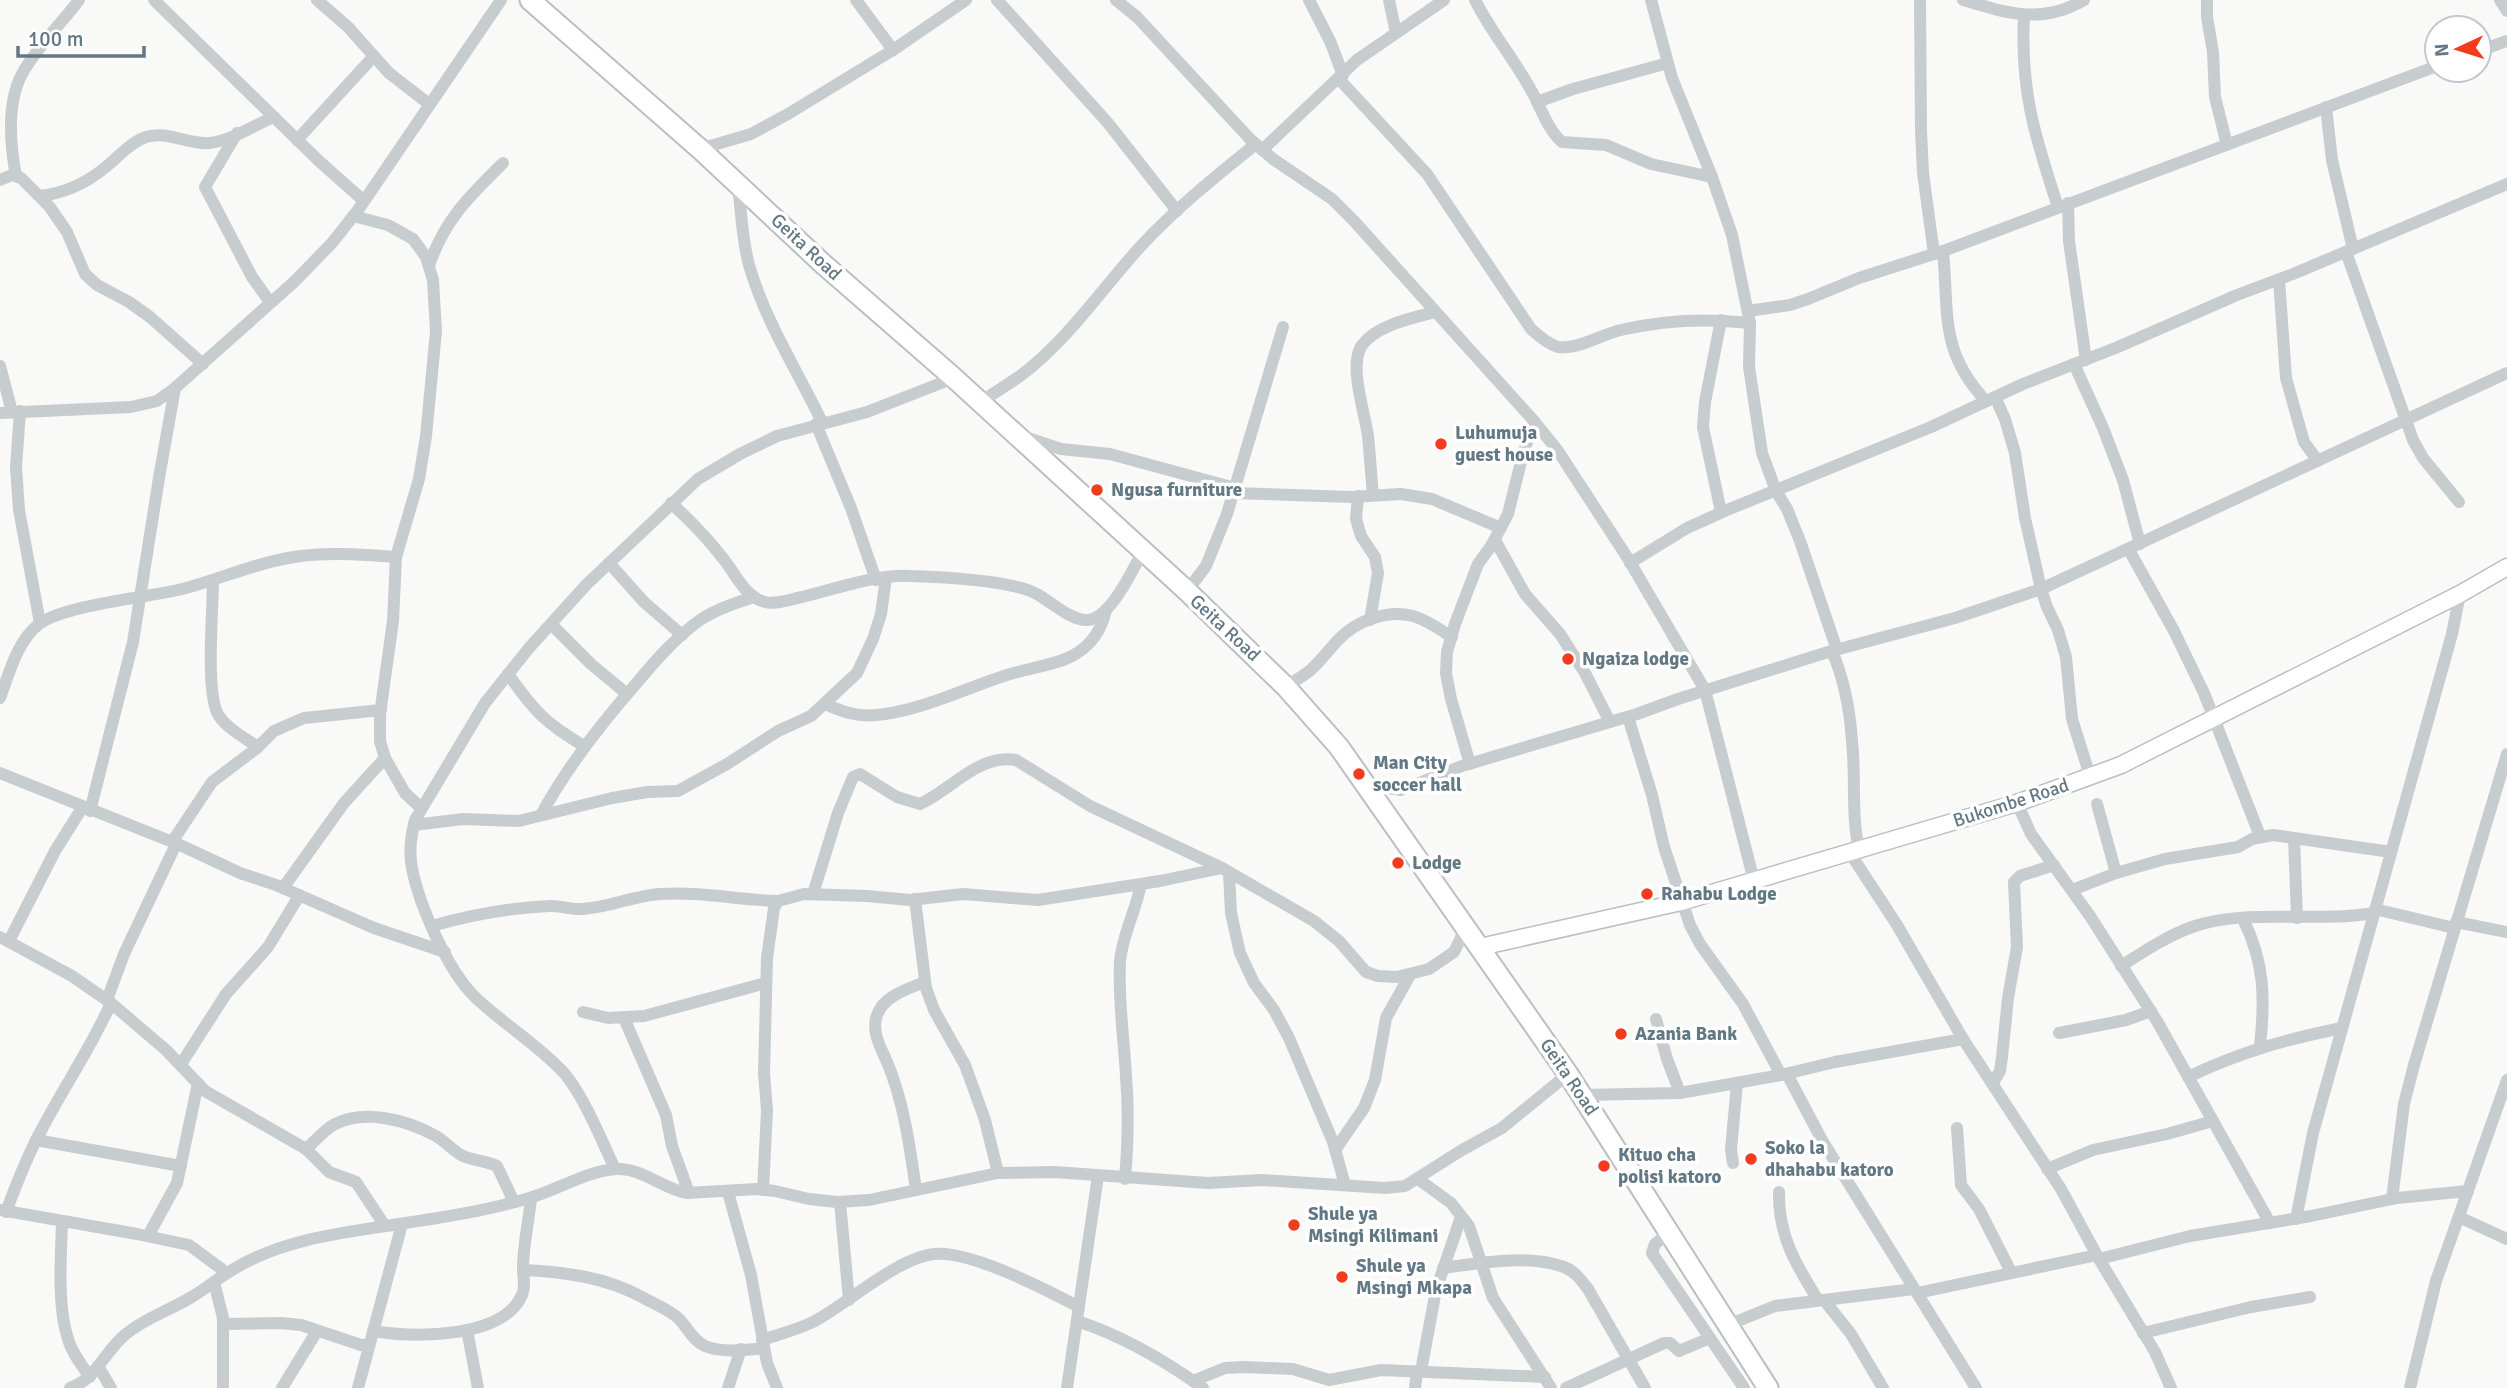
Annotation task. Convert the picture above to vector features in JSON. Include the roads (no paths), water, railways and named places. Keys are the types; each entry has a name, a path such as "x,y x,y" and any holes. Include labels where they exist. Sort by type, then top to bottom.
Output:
{"highway":[{"name":"Geita Road","path":"530,0 954,378 1187,591 1285,686 1339,747 1567,1073 1768,1388"}],"main road":[{"name":"Bukombe Road","path":"1480,947 1681,902 2017,803 2121,765 2459,594 2507,567"}],"street":[{"path":"16,176 11,134 15,91 22,73 79,0"},
{"path":"155,0 297,140 364,201"},
{"path":"317,0 348,27 373,58 429,104"},
{"path":"11,412 131,407 157,401 175,388 332,243 364,201 500,0"},
{"path":"856,0 893,50"},
{"path":"700,149 751,134 893,50 965,0"},
{"path":"997,0 1108,123 1177,211"},
{"path":"1116,0 1137,17 1259,147 1332,199 1534,421 1558,451 1630,563 1705,690 1754,881"},
{"path":"1308,0 1330,41 1341,77 1427,174 1531,330 1545,341 1570,347 1620,330 1696,319 1749,317 1790,305 2423,71"},
{"path":"1389,0 1396,33"},
{"path":"980,402 1021,375 1060,338 1140,247 1177,211 1259,147 1357,60 1444,0"},
{"path":"1475,0 1553,132 1562,142 1606,145 1651,164 1712,177"},
{"path":"1651,0 1686,116 1712,177 1732,235 1749,317 1749,367 1762,453 1776,491 1787,509 1800,541 1835,651 1852,741 1854,851 1963,1039 2061,1189 2143,1333 2171,1388"},
{"path":"1920,0 1919,93 1922,152 1948,331 1961,368 1972,386 1990,399 2005,419 2015,453 2025,518 2041,589 2066,657 2072,719 2090,776"},
{"path":"1963,0 2024,15 2053,14 2084,0"},
{"path":"2207,0 2207,17 2214,52 2215,97 2227,145"},
{"path":"2500,0 2507,11"},
{"path":"2024,15 2022,66 2026,99 2038,147 2063,205 2080,362 2123,480 2134,547 2215,719 2260,836"},
{"path":"297,140 373,58"},
{"path":"1537,102 1573,89 1668,63"},
{"path":"2326,107 2332,160 2349,250 2405,421 2423,458 2459,502"},
{"path":"40,196 70,190 88,181 145,137 157,135 184,142 209,143 274,117"},
{"path":"237,133 205,187 252,277 271,302"},
{"path":"429,267 440,236 450,220 503,163"},
{"path":"0,180 12,175 21,178 40,196 67,232 85,274 97,285 150,317 203,364"},
{"path":"414,825 463,819 519,821 624,796 678,791 778,731 811,716 857,673 865,659 881,614 881,579 819,423 763,307 749,265 738,184"},
{"path":"1630,563 1687,528 1721,512 1931,427 1990,399 2507,184"},
{"path":"353,216 388,225 413,239 426,257 433,280 436,331 426,436 419,479 396,557 393,621 381,710 380,741 385,758 405,793 422,808"},
{"path":"2278,280 2286,378 2304,442 2318,461"},
{"path":"1373,495 1368,435 1357,371 1358,354 1363,344 1380,330 1435,312"},
{"path":"1721,320 1705,402 1703,427 1721,512"},
{"path":"1187,591 1206,566 1234,491 1283,327"},
{"path":"0,366 11,412 19,510 40,623"},
{"path":"1366,785 1401,790 1432,776 1628,717 1705,690 1955,618 2041,589 2507,373"},
{"path":"615,1169 567,1077 537,1046 474,996 459,978 423,907 412,866 414,825 485,703 508,674 609,563 698,480 740,454 777,436 867,412 954,378"},
{"path":"175,388 134,642 86,810 55,851 3,940 72,976 109,1001 181,1064 205,1091 306,1149 329,1172 356,1182 385,1226"},
{"path":"1470,764 1451,699 1446,673 1447,652 1478,564 1508,514 1534,421"},
{"path":"1013,432 1061,449 1110,454 1234,491 1358,496 1401,494 1432,499 1498,534 1525,594 1560,634 1585,673 1610,722"},
{"path":"1358,496 1356,519 1361,536 1375,557 1378,573 1370,620"},
{"path":"671,503 689,519 726,562 740,585 766,603 906,576 957,579 1014,587 1034,593 1075,617 1088,620 1099,616 1115,599 1143,551"},
{"path":"0,698 26,636 40,623 65,613 213,581 273,561 302,556 396,557"},
{"path":"609,563 644,602 682,635"},
{"path":"213,581 212,657 215,709 227,725 258,747"},
{"path":"2296,1219 2313,1133 2452,634 2459,594"},
{"path":"541,815 561,778 584,746 670,645 701,620 727,605 754,597"},
{"path":"825,704 859,716 897,712 1076,654 1094,639 1104,620 1105,610"},
{"path":"1285,686 1308,675 1339,639 1358,624 1370,620 1399,613 1415,616 1452,636"},
{"path":"551,624 591,664 627,694"},
{"path":"508,674 545,722 584,746"},
{"path":"227,1273 189,1245 3,1211 36,1140 101,1025 124,954 174,843 212,782 258,747 274,731 304,718 381,710"},
{"path":"1628,717 1681,902 1700,944 1744,1004 1808,1117 1976,1388"},
{"path":"2392,1199 2404,1104 2507,754"},
{"path":"283,888 344,803 385,758"},
{"path":"813,894 838,813 853,777 860,774 897,797 920,804 978,768 1005,758 1016,760 1124,823 1225,870 1314,921 1339,941 1366,972 1378,976 1410,975 1429,969 1454,952 1466,927"},
{"path":"0,774 174,843 374,928 445,952"},
{"path":"2017,803 2031,834 2072,890 2151,1012 2270,1223"},
{"path":"2097,804 2116,873"},
{"path":"2072,890 2116,873 2165,859 2238,847 2260,836 2294,838 2391,852"},
{"path":"2294,838 2297,918"},
{"path":"1993,1083 2000,1070 2017,947 2014,882 2020,876 2053,865"},
{"path":"432,926 496,911 552,905 579,910 613,904 632,897 684,893 778,901 813,894 915,900 963,894 1038,900 1225,870"},
{"path":"1225,870 1240,953 1254,983 1275,1010 1289,1038 1335,1150 1345,1185"},
{"path":"1125,1179 1129,1118 1121,1023 1120,959 1141,884"},
{"path":"181,1064 226,994 268,947 299,896"},
{"path":"915,900 925,982 934,1010 972,1082 998,1173"},
{"path":"763,1190 767,1111 764,1073 766,982 772,918 778,901"},
{"path":"2121,966 2167,938 2193,926 2243,919 2341,918 2374,911 2507,932"},
{"path":"2243,919 2258,958 2263,984 2264,1008 2260,1047"},
{"path":"1335,1150 1364,1108 1375,1080 1386,1018 1410,975"},
{"path":"583,1012 608,1018 643,1016 766,982"},
{"path":"916,1190 902,1113 890,1069 875,1033 877,1016 888,1000 925,982"},
{"path":"2059,1033 2126,1020 2151,1012"},
{"path":"624,1018 666,1115 672,1146 689,1194"},
{"path":"1656,1018 1680,1093"},
{"path":"2189,1077 2260,1047 2342,1028"},
{"path":"1581,1095 1680,1093 1963,1039"},
{"path":"70,1388 94,1372 116,1341 133,1328 189,1299 256,1257 306,1239 402,1224 531,1198 594,1174 615,1169 638,1173 675,1191 689,1194 763,1190 840,1202 869,1200 998,1173 1055,1172 1208,1183 1262,1180 1385,1188 1405,1186 1502,1128 1567,1073"},
{"path":"2410,1388 2436,1281 2507,1080"},
{"path":"148,1236 171,1198 181,1166 198,1083"},
{"path":"1733,1163 1731,1150 1737,1083"},
{"path":"306,1149 333,1125 348,1119 360,1116 392,1120 437,1136 469,1158 497,1166 514,1202"},
{"path":"2047,1169 2093,1150 2213,1121"},
{"path":"1957,1128 1961,1185 1979,1209 2011,1272"},
{"path":"36,1140 181,1166"},
{"path":"1067,1388 1098,1176"},
{"path":"1418,1179 1451,1203 1469,1226 1493,1298 1548,1383"},
{"path":"1728,1325 1775,1306 1916,1291 2392,1199 2468,1191"},
{"path":"728,1192 751,1275 763,1344 777,1388"},
{"path":"1779,1192 1782,1230 1790,1254 1821,1300 1851,1334 1883,1388"},
{"path":"373,1331 415,1335 480,1328 513,1308 524,1292 523,1270 531,1198"},
{"path":"840,1202 849,1300"},
{"path":"1415,1388 1436,1290 1461,1217"},
{"path":"2459,1217 2507,1239"},
{"path":"62,1222 65,1327 68,1341 111,1388"},
{"path":"358,1388 402,1224"},
{"path":"1669,1233 1655,1244 1652,1253 1744,1388"},
{"path":"523,1270 578,1274 609,1283 640,1296 679,1319 697,1342 717,1349 741,1349 763,1344 813,1322 889,1273 920,1257 941,1254 1001,1271 1079,1307"},
{"path":"1443,1268 1481,1263 1545,1263 1576,1274 1588,1289 1645,1388"},
{"path":"215,1282 224,1324 223,1388"},
{"path":"2143,1333 2251,1307 2309,1297"},
{"path":"1077,1321 1104,1329 1133,1343 1198,1384 1225,1368 1234,1367 1282,1367 1329,1380 1373,1372 1419,1371 1548,1383"},
{"path":"224,1324 281,1323 369,1345"},
{"path":"467,1330 478,1388"},
{"path":"282,1388 317,1331"},
{"path":"1566,1388 1664,1343 1670,1343 1679,1351 1710,1338"},
{"path":"728,1388 741,1349"},
{"path":"1350,1388 1373,1372"}],"place":[{"name":"Luhumuja guest house","path":"1441,444"},
{"name":"Ngusa furniture","path":"1097,490"},
{"name":"Ngaiza lodge","path":"1568,659"},
{"name":"Man City soccer hall","path":"1359,774"},
{"name":"Lodge","path":"1398,863"},
{"name":"Rahabu Lodge","path":"1647,894"},
{"name":"Azania Bank","path":"1621,1034"},
{"name":"Soko la dhahabu katoro","path":"1751,1159"},
{"name":"Kituo cha polisi katoro","path":"1604,1166"},
{"name":"Shule ya Msingi Kilimani","path":"1294,1225"},
{"name":"Shule ya Msingi Mkapa","path":"1342,1277"}]}
